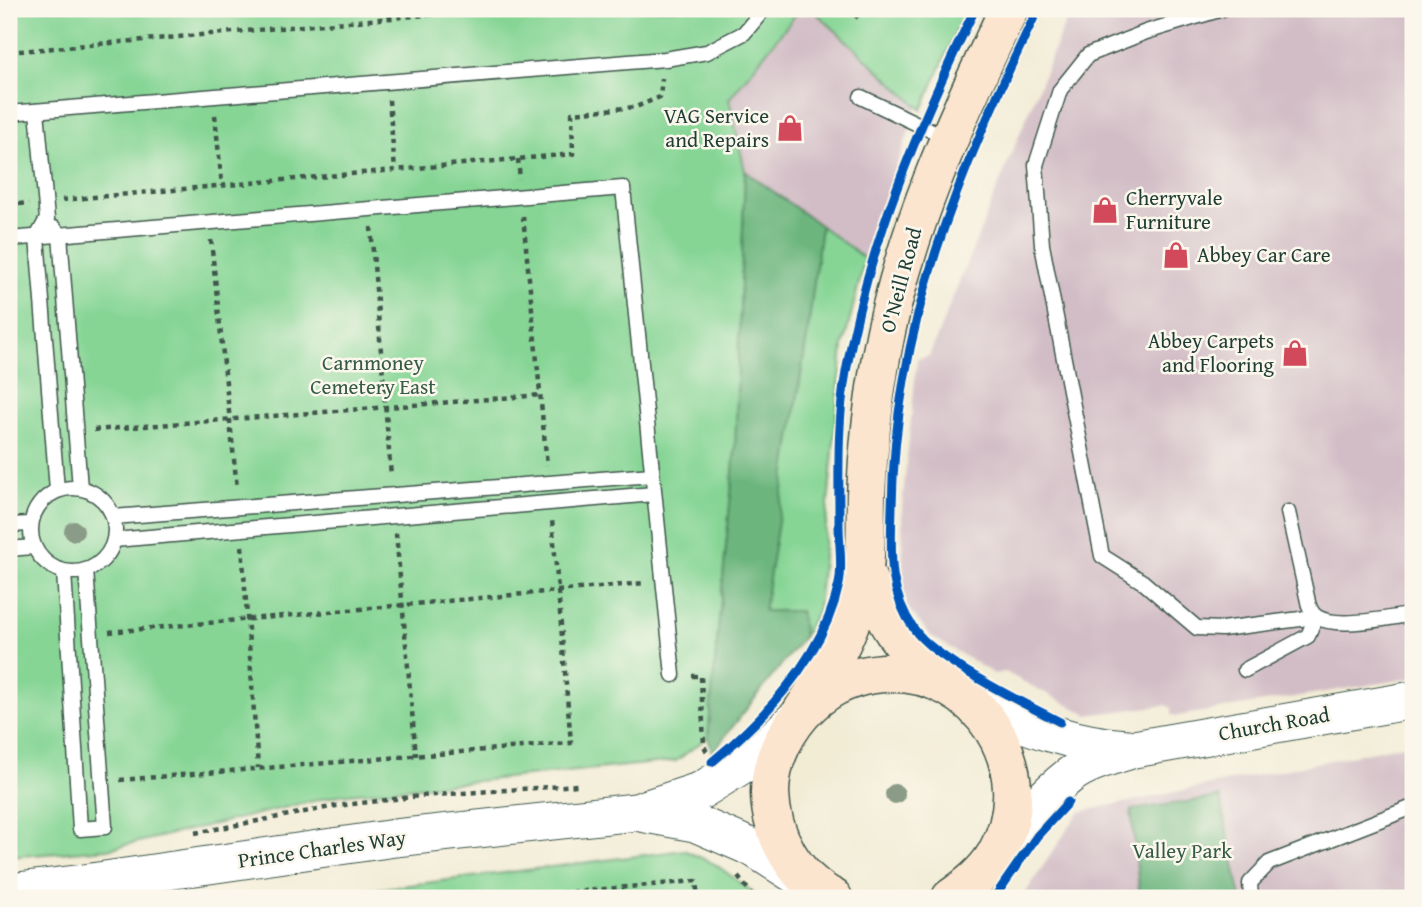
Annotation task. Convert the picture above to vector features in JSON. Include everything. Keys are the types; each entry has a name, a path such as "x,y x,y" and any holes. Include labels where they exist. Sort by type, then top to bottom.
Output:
{"main road":[{"name":"O'Neill Road","path":"825,895 798,871 783,847 774,821 770,793 774,766 783,740 827,675 858,600 863,568 870,428 881,356 897,286 910,242 948,139 1009,9"},
{"name":"O'Neill Road","path":"863,568 884,619 905,648 992,725 1004,749 1011,775 1012,802 1007,828 985,872"},
{"path":"800,715 821,695 844,682 870,674 897,672 924,677 962,696"},
{"path":"951,898 985,872"}],"street":[{"name":"Church Road","path":"962,696 1058,737 1097,746 1134,748"},
{"name":"Church Road","path":"985,872 1028,814 1071,774 1102,760 1134,748 1413,700"},
{"name":"Prince Charles Way","path":"9,892 395,838 636,813 702,790 754,757 800,715"},
{"name":"Prince Charles Way","path":"636,813 695,823 753,848 825,895"}],"lane":[{"path":"9,113 665,59 707,52 719,46 744,33 764,9"},
{"path":"1222,9 1146,32 1088,55 1060,90 1036,165 1042,245 1102,556 1143,582 1197,628 1222,629 1316,617 1328,621 1368,622 1413,614"},
{"path":"861,97 948,139"},
{"path":"37,111 47,219 37,237 57,490"},
{"path":"9,239 623,188 673,676"},
{"path":"47,219 60,235 80,488"},
{"path":"113,517 652,475"},
{"path":"80,488 93,492 103,500 113,517 114,540 110,551 102,561 86,570 64,572 51,567 40,558 33,547 30,524 35,511 42,500 57,490 80,488"},
{"path":"114,540 654,494"},
{"path":"1288,512 1309,606 1316,617"},
{"path":"9,525 30,524"},
{"path":"9,549 33,547"},
{"path":"64,572 80,829 105,827 86,570"},
{"path":"1245,670 1308,636 1316,617"},
{"path":"1251,898 1250,883 1269,863 1413,807"}],"path":[{"path":"9,51 493,9"},
{"path":"855,18 863,9"},
{"path":"9,205 573,154 572,113 636,107 660,97 665,59"},
{"path":"387,82 395,170"},
{"path":"213,96 222,186"},
{"path":"207,187 238,507"},
{"path":"521,196 548,483"},
{"path":"76,431 541,394"},
{"path":"101,781 571,743 551,503"},
{"path":"241,529 258,768"},
{"path":"90,634 663,582"},
{"path":"673,676 701,676 704,746"},
{"path":"741,867 751,875"},
{"path":"502,898 696,881 698,898"},
{"path":"581,891 582,898"}],"shaded area":[{"path":"800,9 812,9 918,105 865,259 745,171 729,99"},
{"path":"1094,9 1413,9 1413,678 1177,716 1171,715 1171,708 1166,705 1088,715 1005,672 994,674 931,636 906,606 902,507 917,359 929,356 1069,13"},
{"path":"1413,743 1413,898 1241,898 1219,797 1131,810 1140,898 1022,898 1079,812"}],"green space":[{"name":"Carnmoney Cemetery East","path":"9,9 800,9 729,99 745,171 735,451 708,737 676,761 339,795 108,849 9,857"},
{"path":"812,9 966,9 922,110"},
{"path":"745,171 821,226 808,330 764,611 800,611 804,636 712,753 708,737 735,451"},
{"path":"821,226 865,259 843,347 818,609 804,636 800,612 763,612 807,337"},
{"name":"Valley Park","path":"1220,797 1241,898 1140,898 1131,810"},
{"path":"684,850 715,864 761,898 307,898"}],"cycle path":[{"path":"712,762 753,725 790,683 806,660 831,610 841,570 841,410 856,325 868,278 898,186 934,96 975,9"},
{"path":"1038,9 982,130 958,190 936,250 919,311 905,374 896,439 891,555 899,600 914,629 925,641 981,680 1060,722"},
{"path":"994,898 1037,836 1068,802"}],"place":[{"name":"VAG Service and Repairs","path":"790,128"},
{"name":"Cherryvale Furniture","path":"1105,210"},
{"name":"Abbey Car Care","path":"1176,255"},
{"name":"Abbey Carpets and Flooring","path":"1295,353"}]}
